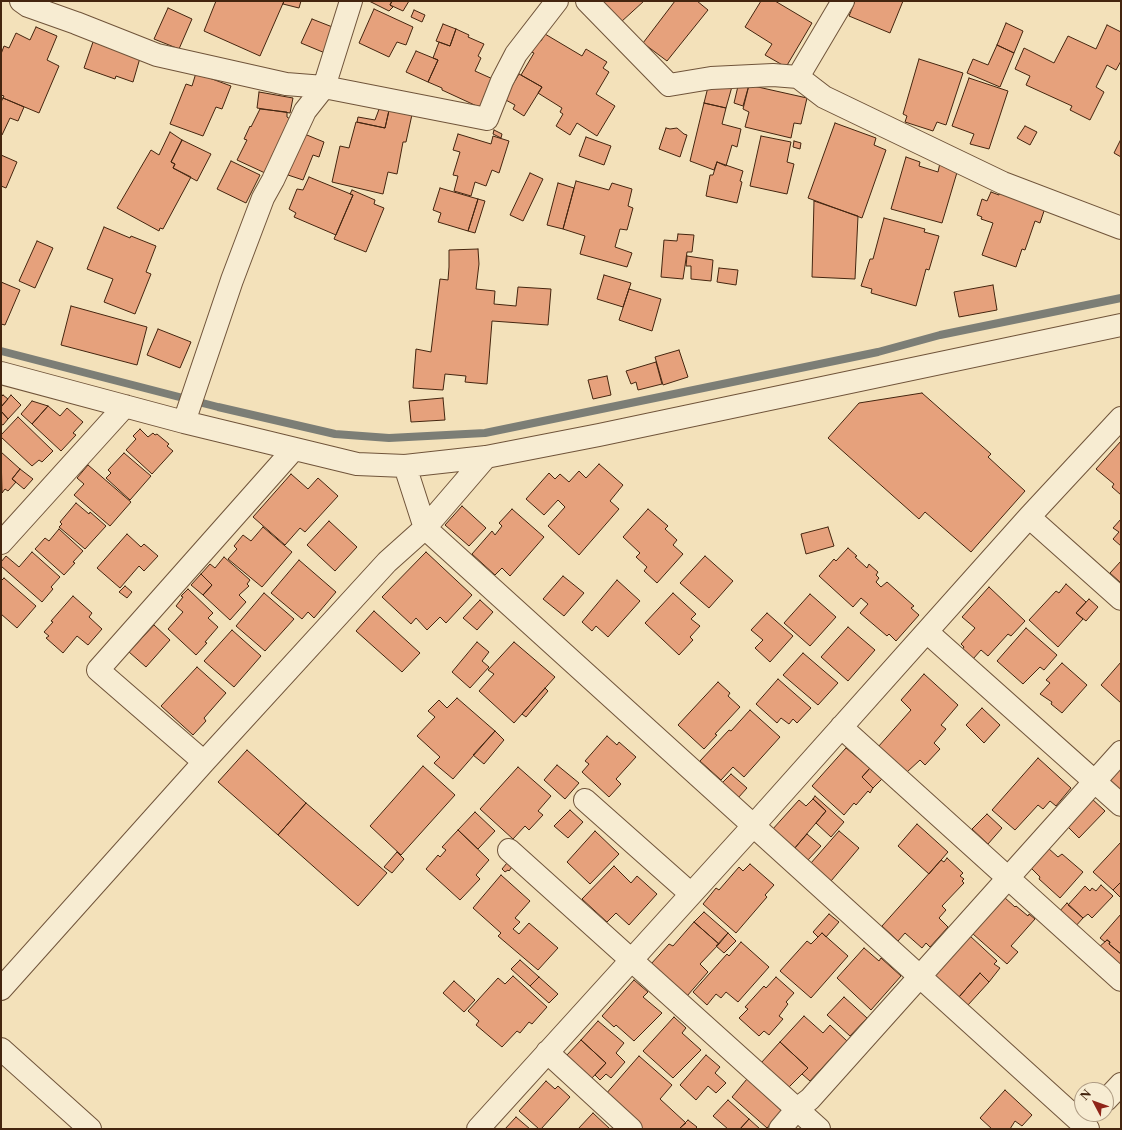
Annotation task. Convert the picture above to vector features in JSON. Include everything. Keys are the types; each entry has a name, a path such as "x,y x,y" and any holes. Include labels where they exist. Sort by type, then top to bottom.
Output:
{"street":[{"path":"21,1 28,6 157,55 286,84 324,87 488,119 502,82 516,54 557,1"},
{"path":"187,415 232,280 263,198 305,111 324,87 351,1"},
{"path":"587,1 669,85 711,78 773,75 798,77 824,97 1003,183 1121,228"},
{"path":"798,77 842,1"},
{"path":"1,373 125,406 187,415 294,448 357,464 406,466 486,457 599,435 1121,325"},
{"path":"1,543 125,406"},
{"path":"478,1129 754,825 1029,517 1121,418"},
{"path":"204,762 98,670 294,448"},
{"path":"1,989 204,762 388,562 425,528 486,457"},
{"path":"406,466 425,528 920,977 1086,1124"},
{"path":"1029,517 1121,599"},
{"path":"926,632 1121,805"},
{"path":"841,727 1121,980"},
{"path":"780,1129 797,1109 810,1099 1121,752"},
{"path":"585,800 691,894"},
{"path":"509,850 819,1129"},
{"path":"1,1049 90,1129"},
{"path":"547,1052 631,1129"},
{"path":"1114,1091 1121,1084"}],"building":[{"path":"216,1 284,1 260,56 204,31"},
{"path":"284,1 301,1 299,8 283,4"},
{"path":"369,1 392,1 390,5 393,7 389,11"},
{"path":"392,1 409,1 403,11 390,5"},
{"path":"601,1 644,1 621,22"},
{"path":"675,1 697,1 708,10 667,61 643,43"},
{"path":"761,1 775,1 812,23 786,67 765,55 772,44 745,27"},
{"path":"855,1 903,1 890,33 849,16"},
{"path":"168,8 192,19 179,49 154,39"},
{"path":"374,9 413,27 406,45 397,42 389,57 359,43"},
{"path":"414,10 425,15 422,22 411,17"},
{"path":"312,19 335,28 325,53 301,43"},
{"path":"1006,23 1023,31 1014,53 997,45"},
{"path":"443,24 456,29 450,46 436,41"},
{"path":"1107,25 1121,32 1121,61 1116,70 1107,65 1096,87 1104,92 1090,120 1070,110 1072,106 1026,85 1030,76 1015,69 1024,48 1054,63 1068,36 1096,49"},
{"path":"36,27 57,36 47,60 59,66 39,113 3,98 4,96 1,95 1,54 4,46 9,48 16,33 30,40"},
{"path":"456,29 469,35 468,37 484,44 478,56 481,58 475,71 495,80 481,108 428,82 438,60 433,58 439,42 450,46"},
{"path":"545,34 582,56 586,49 607,62 603,68 609,72 596,94 615,106 597,136 577,123 570,135 556,126 563,114 560,112 562,108 538,93 542,87 521,75 534,53 531,52 538,40 541,41"},
{"path":"93,42 140,58 133,82 116,76 115,79 84,68"},
{"path":"997,45 1014,53 1000,87 967,73 973,59 988,65"},
{"path":"416,51 438,60 428,82 406,72"},
{"path":"919,59 963,73 946,125 937,122 933,131 905,122 907,116 903,114"},
{"path":"196,73 231,86 222,109 216,107 203,136 170,124 186,84 192,86"},
{"path":"519,74 542,87 524,116 513,109 515,105 504,99"},
{"path":"969,78 1008,91 989,149 970,144 974,134 952,126"},
{"path":"739,82 749,85 743,106 734,103"},
{"path":"733,83 726,108 704,103 708,87"},
{"path":"749,85 807,98 801,124 794,123 791,138 745,127 749,112 743,109"},
{"path":"259,92 293,98 290,113 257,108"},
{"path":"3,98 24,107 18,121 10,118 2,135 1,102"},
{"path":"704,103 726,108 722,124 741,129 737,147 732,145 726,166 717,162 714,170 690,161"},
{"path":"381,104 390,106 385,128 357,122 358,117 375,120"},
{"path":"390,106 413,110 406,142 403,142 397,174 388,172 383,194 332,182 340,146 349,148 356,122 385,128"},
{"path":"260,109 287,112 287,117 290,119 265,173 237,160 247,140 244,139"},
{"path":"835,123 876,138 874,145 886,150 862,218 808,198"},
{"path":"1025,126 1037,132 1030,145 1017,138"},
{"path":"666,128 677,128 687,135 680,157 659,149"},
{"path":"494,130 502,134 501,138 493,134"},
{"path":"170,132 182,140 171,162 175,164 173,168 191,177 163,229 160,228 159,231 117,208 151,150 159,155"},
{"path":"302,133 324,142 319,157 313,155 303,180 288,175"},
{"path":"458,134 491,144 493,136 509,141 499,173 492,170 486,186 475,182 471,196 454,191 458,176 453,175 460,152 453,150"},
{"path":"761,136 791,142 787,162 794,164 787,194 750,186"},
{"path":"586,137 611,146 604,165 579,156"},
{"path":"1121,139 1121,157 1114,153"},
{"path":"182,140 211,154 197,181 173,168 175,164 171,162"},
{"path":"794,141 801,143 800,149 793,147"},
{"path":"1,155 17,162 6,188 1,186"},
{"path":"906,157 920,162 919,166 938,172 940,163 958,169 942,223 891,209"},
{"path":"231,161 260,175 246,203 217,189"},
{"path":"717,162 743,171 737,203 706,196 710,175 713,175"},
{"path":"530,173 543,179 523,221 510,215"},
{"path":"309,177 353,195 336,235 294,217 296,213 289,209 297,189 303,190"},
{"path":"576,181 609,190 612,183 632,189 628,206 633,208 627,230 620,229 615,247 632,253 627,267 580,254 585,236 563,229"},
{"path":"558,183 574,188 563,229 547,225"},
{"path":"440,188 478,199 468,231 438,222 441,213 433,210"},
{"path":"352,190 375,200 374,204 384,208 366,252 334,239 353,195 350,194"},
{"path":"991,192 999,195 1000,192 1045,208 1040,223 1035,221 1025,250 1022,249 1016,267 982,255 993,223 981,219 982,217 977,215 982,199 987,201"},
{"path":"478,199 485,201 475,233 468,231"},
{"path":"814,201 858,216 855,279 812,277"},
{"path":"884,218 925,229 924,232 939,236 929,270 926,269 916,306 871,293 872,289 861,286 870,259 873,259"},
{"path":"104,227 130,238 131,236 156,246 146,272 151,274 135,314 104,302 113,279 87,269"},
{"path":"678,234 694,235 692,252 687,252 683,279 661,277 664,240 677,241"},
{"path":"37,241 53,248 35,288 19,281"},
{"path":"478,249 479,264 476,289 495,291 494,304 516,306 518,287 551,289 548,325 492,321 487,384 465,382 466,376 445,374 443,390 413,388 416,349 431,352 440,279 448,280 449,250"},
{"path":"687,256 713,260 711,281 691,279 691,266 686,266"},
{"path":"719,268 738,270 736,285 717,282"},
{"path":"604,275 631,283 623,307 597,299"},
{"path":"1,282 20,290 5,325 1,324"},
{"path":"993,285 997,310 959,317 954,292"},
{"path":"629,289 661,299 652,331 619,320"},
{"path":"71,306 147,327 137,365 61,345"},
{"path":"158,329 191,342 180,368 147,355"},
{"path":"679,350 688,377 663,385 655,357"},
{"path":"656,362 662,384 638,390 636,382 631,384 626,371"},
{"path":"607,376 611,395 593,399 588,380"},
{"path":"922,393 991,454 988,457 1025,491 971,552 925,512 919,519 828,438 859,403"},
{"path":"3,395 8,399 1,407 1,397"},
{"path":"11,395 21,405 8,419 1,411 1,407"},
{"path":"443,398 445,420 411,422 409,401"},
{"path":"32,401 48,406 32,424 21,414"},
{"path":"48,406 60,416 67,408 83,422 73,433 76,435 61,451 32,424"},
{"path":"1,411 8,419 3,425 1,424"},
{"path":"18,417 53,451 42,462 39,460 32,466 1,437 1,435"},
{"path":"140,429 148,437 153,433 155,435 157,434 169,444 167,446 173,451 152,474 126,450 136,439 133,436"},
{"path":"1121,441 1121,495 1112,487 1114,484 1096,469"},
{"path":"1,452 20,469 12,479 16,482 8,491 5,489 2,493"},
{"path":"124,453 151,476 130,500 106,478 111,473 108,470"},
{"path":"599,464 623,485 610,501 619,509 579,555 548,526 565,507 558,500 544,515 526,499 549,473 555,479 560,474 569,482 579,471 586,478"},
{"path":"88,465 131,502 110,526 74,495 84,484 77,478"},
{"path":"20,469 33,479 24,489 12,479"},
{"path":"291,474 308,489 318,478 338,496 305,532 300,528 285,545 253,517"},
{"path":"76,503 89,514 90,512 106,526 85,549 59,527 62,524 60,522"},
{"path":"462,506 486,528 469,546 445,525"},
{"path":"512,509 544,537 510,576 502,568 495,575 472,554 492,531 495,535 502,526 499,523"},
{"path":"648,509 668,526 665,529 677,540 673,545 683,554 657,583 644,571 647,567 636,557 640,553 623,537"},
{"path":"1121,519 1121,546 1113,539 1119,532 1113,528"},
{"path":"329,521 357,547 335,571 307,545"},
{"path":"263,527 292,552 262,587 228,559 237,549 234,546 243,535 251,541"},
{"path":"828,527 834,546 806,554 801,534"},
{"path":"59,529 83,551 64,575 35,549 45,538 49,541"},
{"path":"127,534 141,547 144,544 158,556 144,571 139,566 120,588 97,568"},
{"path":"848,548 867,568 869,564 878,572 876,575 879,578 876,582 881,587 887,582 914,606 911,608 919,615 896,641 889,634 887,636 860,613 868,604 861,598 853,607 819,576 834,559 836,561"},
{"path":"32,552 60,577 51,587 53,589 42,602 1,566 1,562 6,556 19,567"},
{"path":"426,552 472,595 446,623 440,617 427,630 416,618 411,624 382,597"},
{"path":"705,556 733,581 709,608 680,583"},
{"path":"224,557 250,580 247,584 249,586 239,595 246,602 230,620 203,595 212,585 201,574 210,564 215,568"},
{"path":"299,560 336,592 314,618 308,612 302,619 271,593"},
{"path":"1121,561 1121,583 1110,573"},
{"path":"201,574 212,585 203,595 191,585"},
{"path":"563,576 584,593 564,616 543,599"},
{"path":"4,578 36,606 17,628 1,614 1,581"},
{"path":"617,580 640,601 608,637 596,626 592,631 582,622"},
{"path":"1066,584 1086,602 1076,613 1083,619 1058,647 1029,620 1056,591 1059,593"},
{"path":"125,586 132,592 127,598 119,592"},
{"path":"989,587 1025,621 1011,636 1008,634 988,656 981,650 973,659 962,650 964,647 961,644 975,628 962,617"},
{"path":"188,589 213,613 208,618 218,627 205,642 207,643 196,655 168,629 183,612 176,606 183,597 181,596"},
{"path":"264,593 294,619 265,651 236,626"},
{"path":"673,593 696,614 691,619 700,626 690,637 693,640 679,655 645,623"},
{"path":"810,594 836,617 810,646 784,623"},
{"path":"73,596 92,613 89,617 102,629 88,645 77,636 63,653 46,638 49,636 44,632 53,622 51,621"},
{"path":"1089,599 1098,607 1086,621 1076,613"},
{"path":"480,600 493,612 477,630 463,618"},
{"path":"374,611 420,653 402,672 356,631"},
{"path":"767,613 793,636 770,662 755,648 763,640 751,630"},
{"path":"154,625 170,640 146,667 129,652"},
{"path":"848,627 875,650 848,681 821,657"},
{"path":"1026,628 1057,655 1044,670 1040,667 1023,684 997,661"},
{"path":"232,630 261,656 234,687 204,661"},
{"path":"477,642 489,652 482,661 489,667 470,688 452,672"},
{"path":"514,642 555,677 514,723 479,691 494,674 488,670"},
{"path":"803,653 838,683 818,705 783,675"},
{"path":"1121,662 1121,703 1101,685"},
{"path":"1062,663 1087,685 1062,713 1051,704 1052,702 1040,694 1050,683 1046,680"},
{"path":"197,667 226,693 204,718 206,721 193,735 161,706"},
{"path":"924,674 958,705 941,725 946,729 934,743 940,749 925,765 920,760 907,772 878,747 911,710 901,700"},
{"path":"778,679 811,708 797,723 793,719 789,724 781,718 777,723 756,704"},
{"path":"718,682 730,693 728,696 740,707 715,734 717,735 704,749 678,725"},
{"path":"545,688 548,691 526,717 522,714"},
{"path":"457,698 495,731 453,779 434,763 440,757 417,736 435,717 428,711 439,700 447,708"},
{"path":"982,708 1000,725 984,743 966,725"},
{"path":"750,710 780,737 744,777 733,767 721,780 700,761"},
{"path":"495,731 504,740 484,764 473,755"},
{"path":"607,736 617,745 619,742 636,757 616,779 621,784 609,797 582,772 589,764 585,761"},
{"path":"846,748 870,768 862,777 873,788 870,793 868,791 856,805 854,803 844,815 812,786"},
{"path":"247,750 306,803 278,835 218,782"},
{"path":"1038,758 1071,788 1056,806 1050,801 1043,809 1038,805 1015,830 992,810"},
{"path":"557,765 579,783 565,799 544,780"},
{"path":"423,766 455,795 401,855 370,826"},
{"path":"1119,766 1121,769 1121,793 1107,780"},
{"path":"518,767 551,796 538,811 543,815 529,830 525,826 513,839 480,809"},
{"path":"870,768 882,779 873,788 862,777"},
{"path":"731,774 747,788 738,798 722,783"},
{"path":"815,796 844,822 831,837 816,823 826,811 813,799"},
{"path":"1091,798 1105,811 1079,838 1066,825"},
{"path":"813,799 826,811 794,849 772,830 799,800 806,806"},
{"path":"306,803 387,873 358,906 278,835"},
{"path":"570,810 583,822 568,838 554,826"},
{"path":"475,812 495,831 478,849 458,830"},
{"path":"987,814 1002,828 988,844 972,829"},
{"path":"917,824 948,852 929,874 898,846"},
{"path":"458,830 489,860 476,875 480,879 460,900 426,869 438,855 440,857 446,850 442,847"},
{"path":"595,831 619,854 590,884 567,862"},
{"path":"839,831 859,848 831,881 811,863"},
{"path":"807,834 821,846 807,861 794,849"},
{"path":"1121,842 1121,882 1113,890 1093,872"},
{"path":"1048,848 1058,857 1062,854 1083,872 1060,898 1039,879 1040,877 1030,867"},
{"path":"397,852 404,859 392,873 384,867"},
{"path":"947,858 963,873 960,876 964,879 962,881 964,883 942,906 946,910 939,918 948,927 930,947 926,943 922,948 905,933 898,941 882,926 941,860 944,862"},
{"path":"507,863 512,867 509,871 508,870 505,872 502,869"},
{"path":"750,864 774,885 765,895 767,897 736,933 703,904 716,888 719,890 739,867 743,871"},
{"path":"614,866 631,883 637,876 657,894 629,925 616,913 607,922 582,899"},
{"path":"501,875 530,901 515,918 520,922 513,929 519,934 529,923 558,948 538,970 498,936 501,933 473,908"},
{"path":"1121,882 1121,898 1113,890"},
{"path":"1101,885 1113,896 1092,918 1088,914 1083,918 1068,905 1085,886 1090,891 1092,888 1096,891"},
{"path":"1004,897 1015,907 1016,906 1028,916 1029,914 1035,919 1011,946 1018,952 1007,964 973,934"},
{"path":"1067,903 1083,918 1074,928 1058,913"},
{"path":"704,912 728,933 719,944 694,922"},
{"path":"829,914 839,922 826,937 822,933 818,937 813,932"},
{"path":"1121,914 1121,954 1109,944 1110,942 1107,940 1105,942 1100,938"},
{"path":"694,922 719,944 700,964 708,972 687,996 651,964 669,944 673,946"},
{"path":"728,933 736,941 724,953 716,946"},
{"path":"822,933 848,956 811,998 780,971 807,941 811,944"},
{"path":"970,936 997,961 994,964 1000,968 989,982 980,973 959,997 932,974"},
{"path":"1107,940 1110,942 1109,944 1121,954 1121,969 1098,948"},
{"path":"741,942 769,967 738,1002 726,992 721,998 716,994 707,1005 693,992 727,954 729,956"},
{"path":"864,948 879,961 881,958 901,976 871,1010 837,978"},
{"path":"520,960 539,977 530,986 511,969"},
{"path":"980,973 989,982 968,1005 959,997"},
{"path":"513,976 547,1007 532,1024 529,1022 520,1033 517,1031 502,1047 476,1025 479,1021 468,1011 498,978 505,984"},
{"path":"539,977 558,994 549,1003 530,986"},
{"path":"776,977 794,993 786,1002 788,1004 779,1016 783,1019 769,1035 764,1031 759,1036 739,1018 748,1009 745,1007 764,986 766,988"},
{"path":"634,980 648,992 643,997 662,1013 634,1041 616,1025 614,1027 602,1016"},
{"path":"454,981 475,1000 464,1012 443,993"},
{"path":"844,997 867,1018 850,1036 827,1015"},
{"path":"804,1016 823,1033 830,1025 847,1041 810,1081 802,1074 808,1068 780,1042"},
{"path":"674,1017 686,1028 682,1033 701,1050 673,1078 643,1051"},
{"path":"598,1021 624,1043 616,1053 625,1062 611,1078 606,1074 600,1080 595,1075 606,1063 581,1040"},
{"path":"581,1040 606,1063 591,1079 566,1056"},
{"path":"780,1042 808,1068 788,1088 761,1063"},
{"path":"706,1055 720,1067 715,1073 726,1083 716,1093 708,1086 696,1100 680,1085"},
{"path":"639,1056 672,1085 660,1099 686,1123 679,1129 643,1129 605,1095"},
{"path":"747,1079 782,1111 767,1128 732,1097"},
{"path":"546,1081 555,1089 558,1086 570,1097 541,1129 539,1129 519,1111"},
{"path":"1005,1090 1032,1115 1022,1126 1015,1121 1010,1129 992,1129 980,1118"},
{"path":"728,1100 749,1119 740,1129 728,1129 713,1116"},
{"path":"593,1113 610,1129 578,1129"},
{"path":"516,1117 530,1129 505,1129"},
{"path":"749,1119 760,1129 740,1129"},
{"path":"688,1120 697,1127 695,1129 679,1129"}],"waterway":[{"path":"1,351 218,407 335,434 389,438 485,433 878,352 940,335 1121,298"}]}
